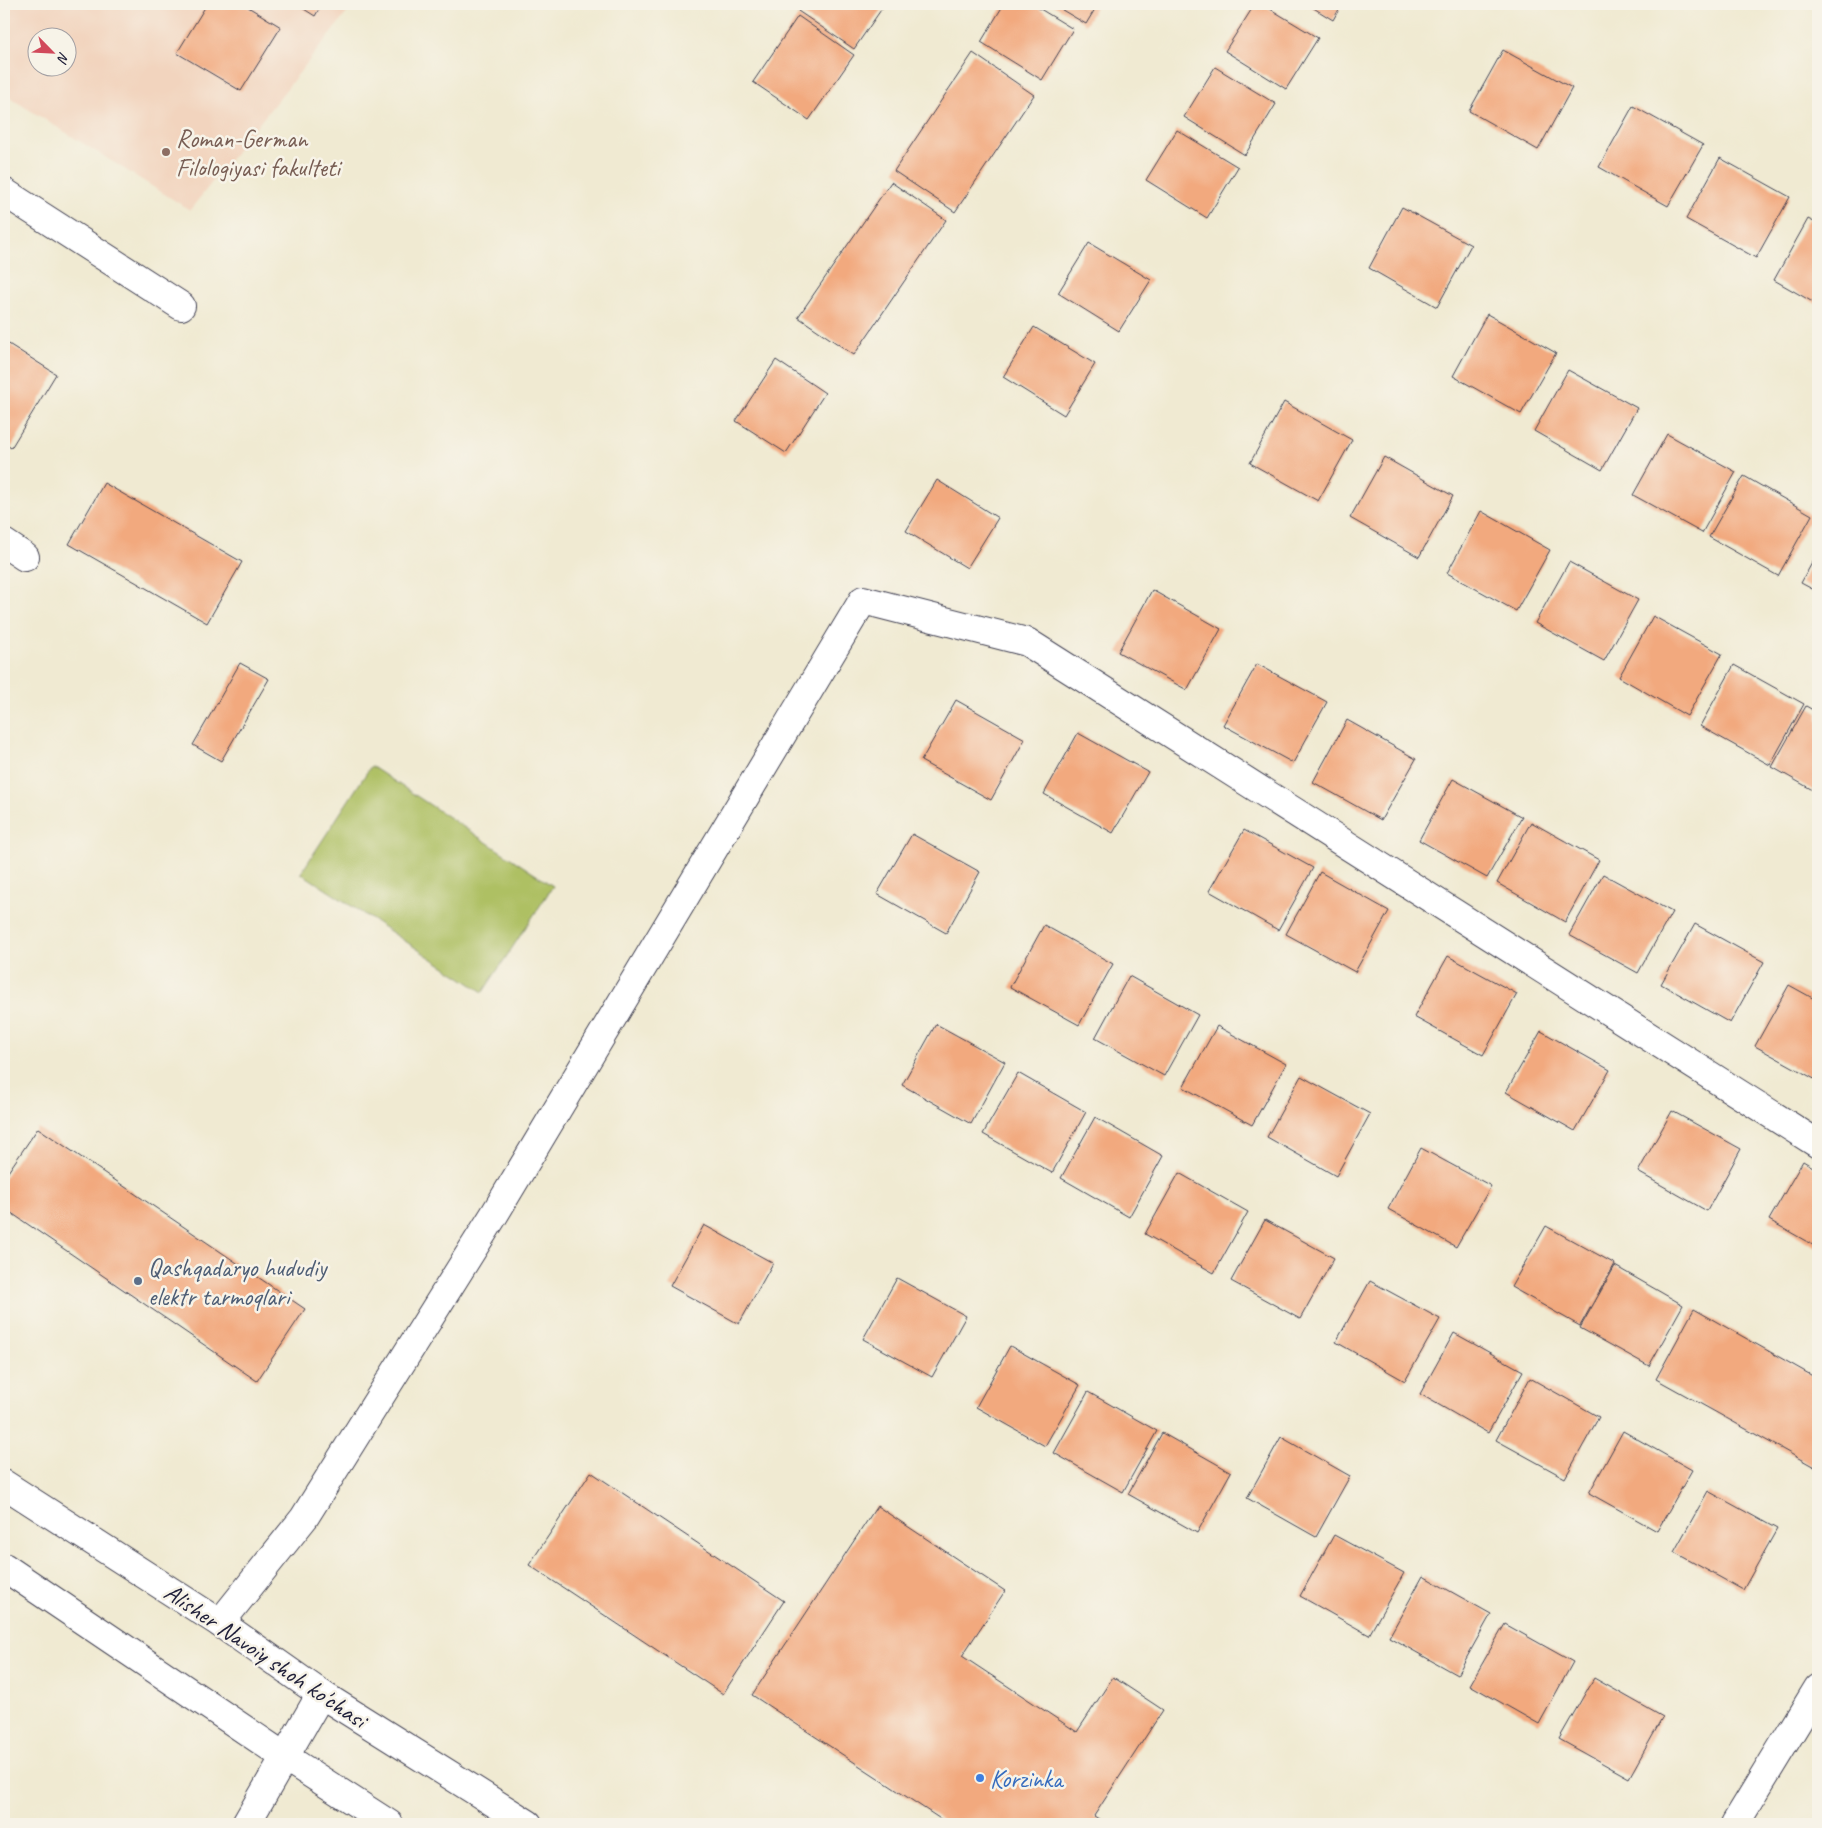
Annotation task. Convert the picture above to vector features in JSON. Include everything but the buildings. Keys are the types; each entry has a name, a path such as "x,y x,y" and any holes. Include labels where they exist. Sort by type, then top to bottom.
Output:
{"street":[{"path":"4,192 181,306"},
{"path":"220,1623 304,1518 494,1215 863,600 1027,642 1818,1144"},
{"name":"Alisher Navoiy shoh ko'chasi","path":"4,1484 220,1623 321,1694 528,1824"},
{"path":"4,1567 285,1757 389,1824"},
{"path":"1735,1824 1818,1688"},
{"path":"246,1824 321,1694"}],"shaded area":[{"name":"Roman-German Filologiyasi fakulteti","path":"4,4 354,4 190,210 4,94"}],"green space":[{"path":"371,766 553,886 483,992 301,873"}],"place":[{"name":"Roman-German Filologiyasi fakulteti","path":"166,152"},
{"name":"Qashqadaryo hududiy elektr tarmoqlari","path":"138,1281"},
{"name":"Korzinka","path":"980,1778"}]}
